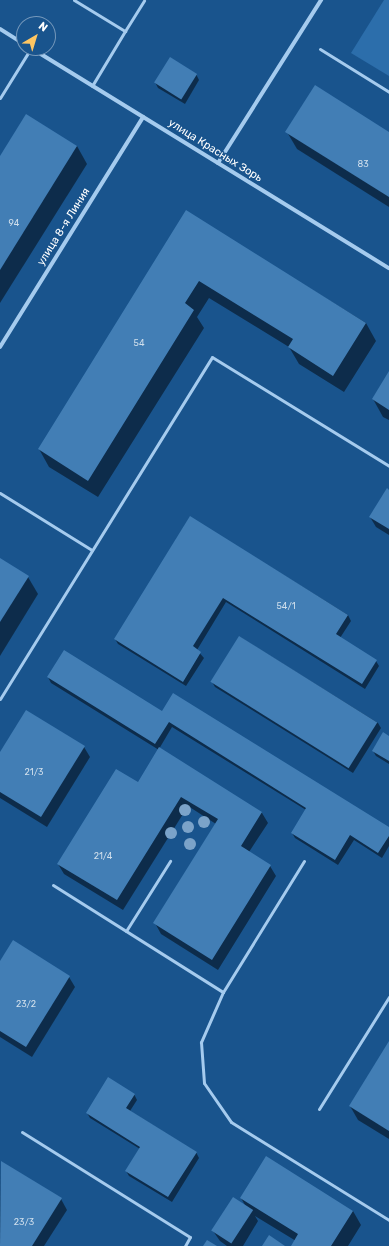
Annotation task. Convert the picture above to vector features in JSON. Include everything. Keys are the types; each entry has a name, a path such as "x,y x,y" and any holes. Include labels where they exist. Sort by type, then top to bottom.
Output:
{"street":[{"path":"218,163 321,0"},
{"path":"0,29 16,39"},
{"name":"улица Красных Зорь","path":"44,56 389,268"},
{"name":"улица 8-я Линия","path":"0,347 143,117"}],"lane":[{"path":"74,0 126,31"},
{"path":"92,86 144,0"},
{"path":"320,49 389,92"},
{"path":"0,98 26,56"},
{"path":"0,699 212,357 389,466"},
{"path":"0,492 92,550"},
{"path":"126,931 170,861"},
{"path":"304,862 223,992 201,1042 204,1083 231,1122 389,1220"},
{"path":"53,886 223,992"},
{"path":"319,1109 389,997"},
{"path":"22,1132 190,1237 185,1246"}],"shaded area":[{"path":"384,0 389,0 389,76 351,53"}],"building":[{"path":"170,57 197,74 181,99 154,82"},
{"path":"315,85 389,132 389,197 285,132"},
{"path":"26,114 77,146 0,270 0,156"},
{"path":"186,210 366,323 333,376 288,347 293,339 199,281 185,303 194,310 88,481 38,449"},
{"path":"389,371 389,410 372,399"},
{"path":"387,488 389,490 389,529 369,517"},
{"path":"190,516 348,615 336,634 377,660 362,684 223,598 193,646 201,652 183,682 114,639"},
{"path":"0,558 29,576 0,622"},
{"path":"239,636 377,722 349,768 210,682"},
{"path":"64,650 162,711 173,693 389,827 389,836 378,853 350,835 335,860 291,833 306,808 169,722 155,744 47,677"},
{"path":"26,710 85,746 41,817 0,792 0,752"},
{"path":"383,732 389,736 389,761 372,751"},
{"path":"159,747 262,812 241,846 271,865 212,960 153,923 218,819 181,797 117,900 57,864 116,769 138,782"},
{"path":"13,940 70,976 26,1047 0,1031 0,961"},
{"path":"389,1041 389,1131 349,1106"},
{"path":"108,1077 135,1094 126,1108 197,1152 168,1197 125,1171 140,1147 86,1113"},
{"path":"266,1156 353,1211 331,1246 291,1246 298,1234 240,1198"},
{"path":"1,1161 62,1198 32,1246 0,1246"},
{"path":"233,1197 253,1210 231,1244 211,1231"},
{"path":"269,1235 285,1246 262,1246"},
{"path":"207,1240 217,1246 203,1246"}]}
